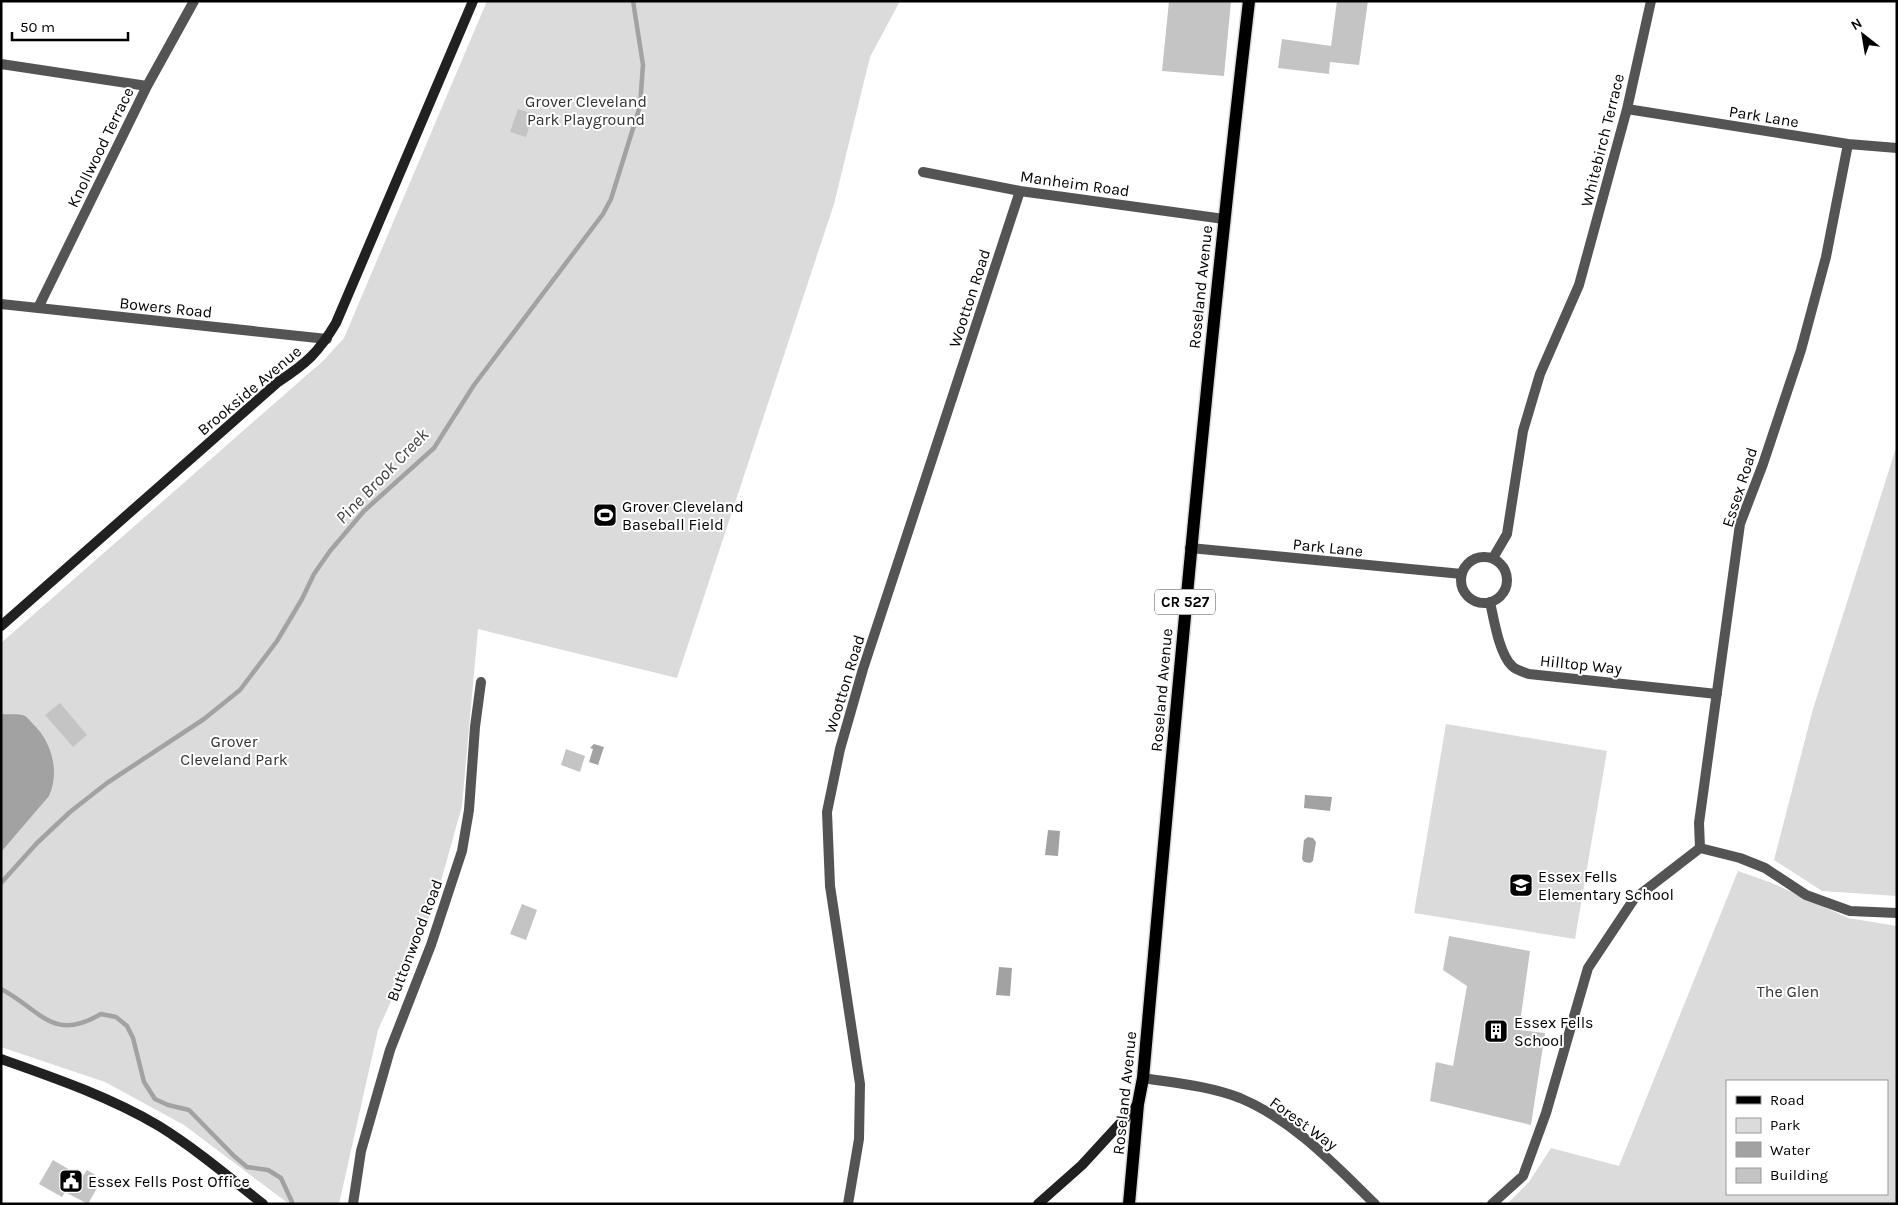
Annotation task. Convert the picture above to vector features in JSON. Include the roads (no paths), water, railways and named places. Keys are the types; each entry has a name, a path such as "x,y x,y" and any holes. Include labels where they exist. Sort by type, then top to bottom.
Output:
{"main road":[{"name":"Roseland Avenue","path":"1129,1204 1138,1104 1143,1078 1190,548 1249,1"}],"street":[{"name":"Knollwood Terrace","path":"38,308 147,86 194,1"},
{"name":"Brookside Avenue","path":"1,626 278,382 309,361 327,339 336,323 473,1"},
{"name":"Whitebirch Terrace","path":"1493,558 1507,534 1523,431 1540,374 1579,285 1627,109 1651,1"},
{"path":"1,64 147,86"},
{"name":"Park Lane","path":"1627,109 1848,144 1897,148"},
{"name":"Essex Road","path":"1700,848 1699,823 1740,524 1763,464 1801,350 1826,257 1848,144"},
{"name":"Manheim Road","path":"923,172 1020,191 1224,219"},
{"name":"Wootton Road","path":"848,1204 859,1139 860,1084 830,886 827,812 840,749 864,668 1020,191"},
{"name":"Bowers Road","path":"1,304 327,339"},
{"name":"Park Lane","path":"1190,548 1462,574"},
{"path":"1483,557 1493,558 1501,564 1506,572 1505,590 1499,598 1490,602 1480,602 1472,599 1465,592 1462,583 1462,574 1466,565 1474,559 1483,557"},
{"name":"Hilltop Way","path":"1490,602 1500,643 1512,666 1520,671 1529,674 1717,694"},
{"name":"Buttonwood Road","path":"353,1204 361,1152 387,1058 431,945 462,851 469,810 475,727 481,682"},
{"path":"1492,1204 1524,1176 1546,1112 1588,968 1634,898 1700,848 1740,858 1765,868 1806,895 1850,911 1897,913"},
{"path":"1,1059 75,1085 159,1126 264,1204"},
{"name":"Forest Way","path":"1143,1078 1216,1090 1268,1113 1322,1152 1375,1204"},
{"path":"1038,1204 1082,1165 1138,1104"}],"water":[{"path":"1,714 25,716 40,731 49,748 54,767 54,777 49,796 1,852"},
{"path":"594,744 604,747 598,765 589,762 593,749 590,748"},
{"path":"1305,795 1332,797 1330,811 1304,808"},
{"path":"1048,830 1060,831 1058,856 1045,855"},
{"path":"1308,837 1313,838 1316,842 1313,861 1310,863 1304,862 1302,859 1304,840"},
{"path":"999,967 1012,968 1010,996 996,995"}],"waterway":[{"name":"Pine Brook Creek","path":"1,883 37,843 70,812 107,783 204,719 240,690 277,641 302,599 314,574 330,551 364,511 434,448 474,385 603,214 611,199 640,106 643,65 633,1"},
{"path":"1,989 47,1020 58,1024 70,1025 84,1022 101,1014 116,1017 127,1026 133,1038 144,1082 155,1099 168,1105 189,1110 247,1167 268,1170 281,1178 292,1202"}],"place":[{"name":"Grover Cleveland Baseball Field","path":"605,515"},
{"name":"Essex Fells Elementary School","path":"1521,885"},
{"name":"Essex Fells School","path":"1496,1031"},
{"name":"Essex Fells Post Office","path":"71,1181"}],"park label":[{"name":"Grover Cleveland Park Playground","path":"586,110"},
{"name":"Grover Cleveland Park","path":"234,750"},
{"name":"The Glen","path":"1788,991"}]}
